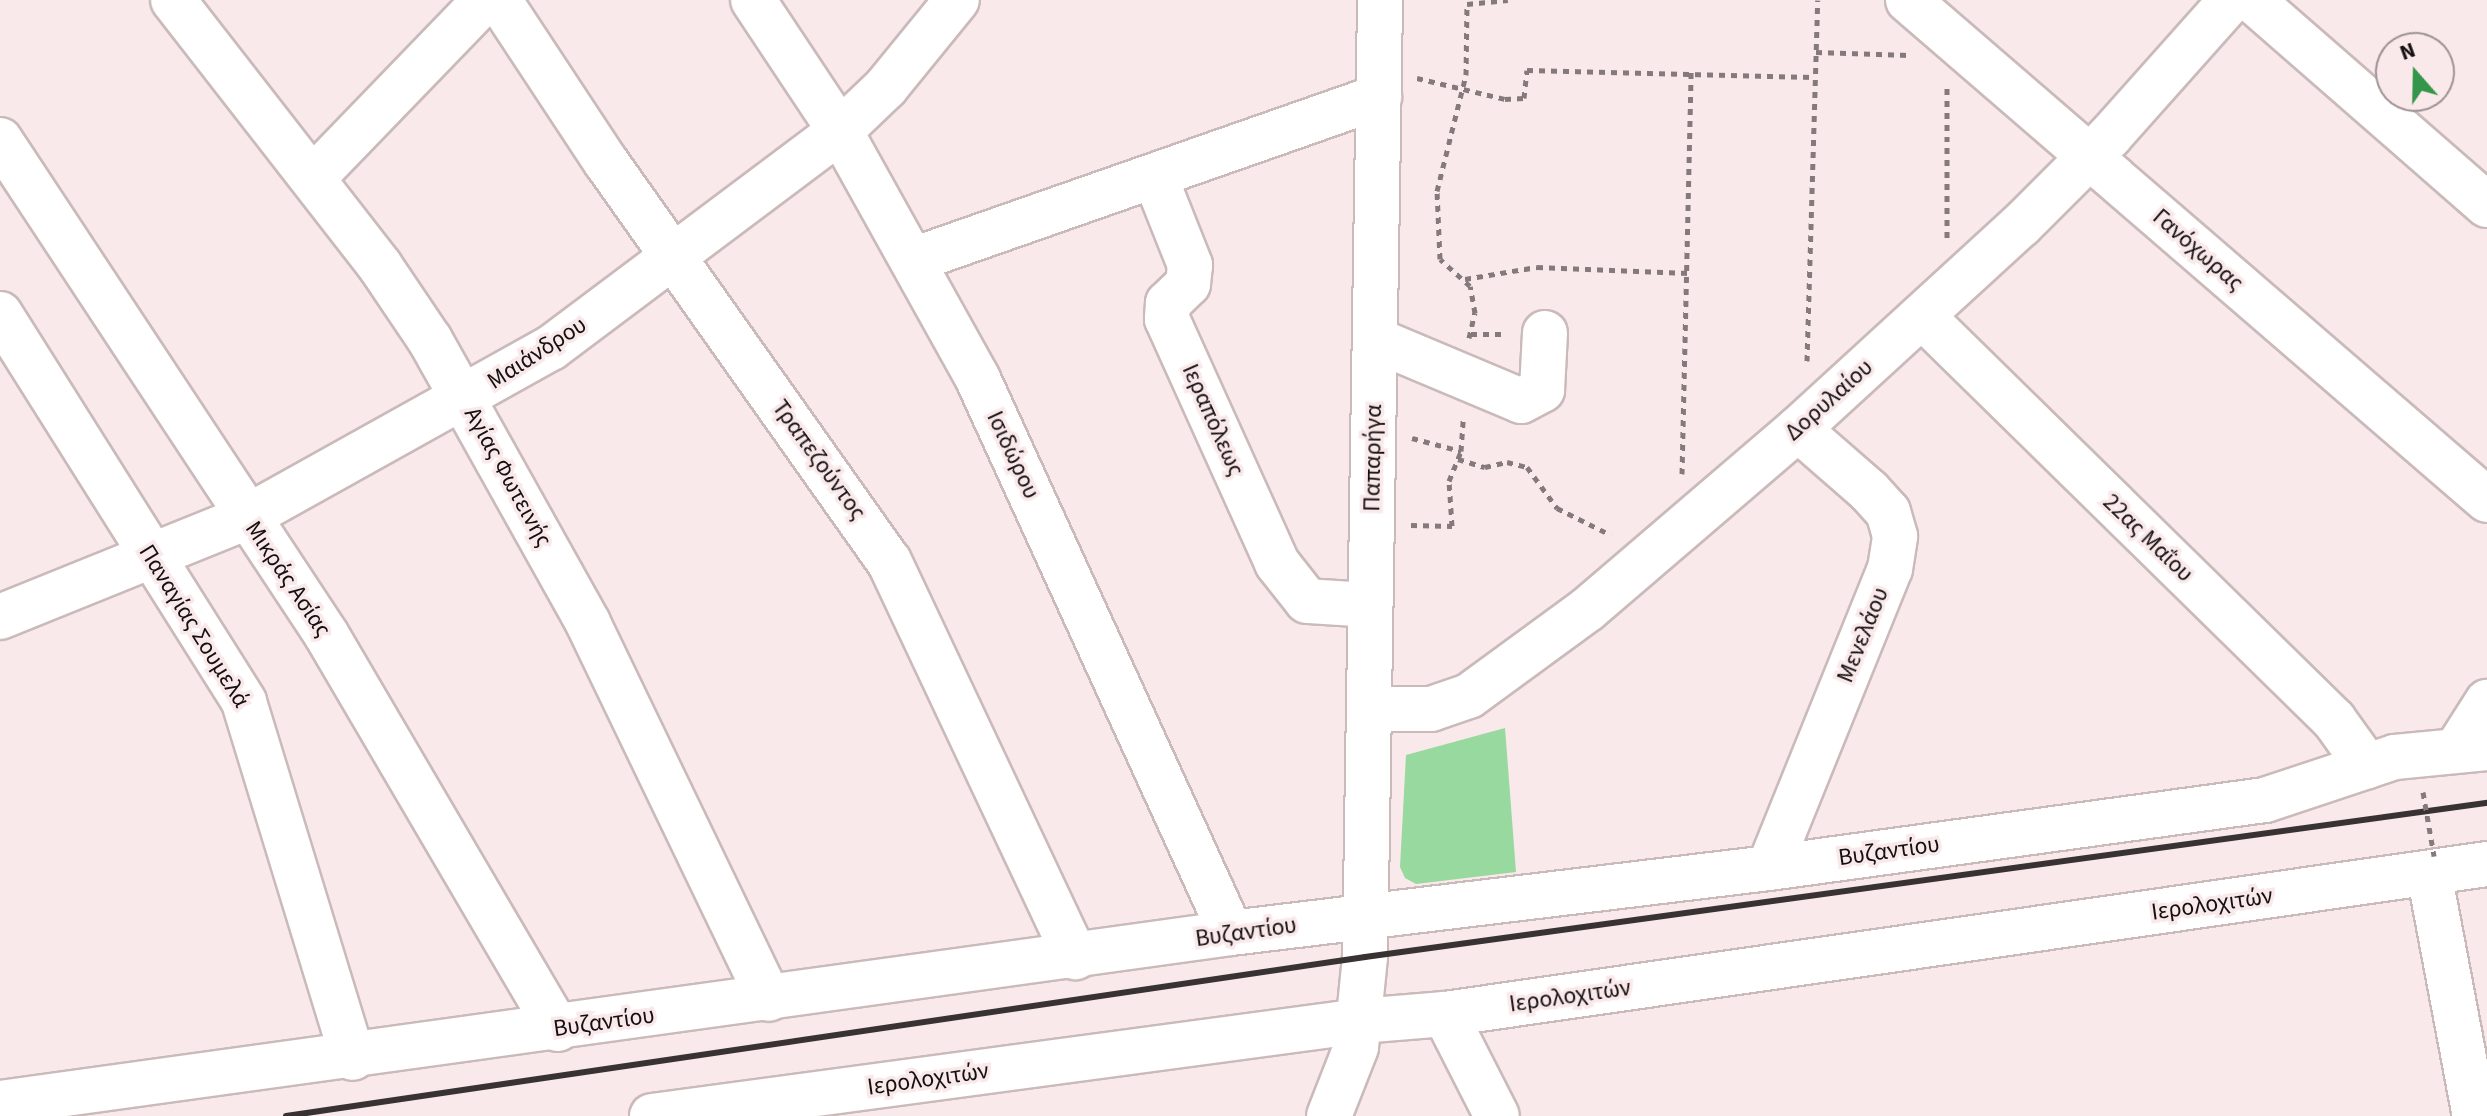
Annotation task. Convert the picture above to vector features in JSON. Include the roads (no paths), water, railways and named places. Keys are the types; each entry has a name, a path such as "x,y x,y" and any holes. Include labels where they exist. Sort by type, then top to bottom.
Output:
{"street":[{"name":"Αγίας Φωτεινής","path":"173,0 389,278 465,399 588,623 769,999"},
{"path":"313,178 485,0"},
{"name":"Τραπεζούντος","path":"499,0 674,258 889,561 1075,957"},
{"name":"Ισιδώρου","path":"753,0 840,131 989,402 1231,933"},
{"name":"Μαιάνδρου","path":"0,617 247,517 465,399 551,348 840,131 886,87 957,0"},
{"name":"Παπαρήγα","path":"1329,1116 1351,1066 1360,1021 1367,916 1376,340 1395,95 1380,0"},
{"name":"Γανόχωρας","path":"1908,0 2487,500"},
{"name":"Δορυλαίου","path":"1371,709 1431,709 1480,690 1588,609 1798,429 1922,316 2089,156 2231,0"},
{"path":"2252,0 2487,205"},
{"path":"913,260 1395,95"},
{"name":"Μικράς Ασίας","path":"0,140 326,634 558,1029"},
{"name":"Ιεραπόλεως","path":"1155,177 1190,265 1188,284 1168,303 1167,319 1277,563 1307,601 1370,605"},
{"name":"Παναγίας Σουμελά","path":"0,314 244,702 353,1058"},
{"name":"22ας Μαΐου","path":"1922,316 2334,720 2367,766"},
{"path":"1376,340 1511,399 1534,397 1543,385 1545,333"},
{"name":"Μενελάου","path":"1769,868 1890,569 1895,536 1888,512 1869,491 1798,429"},
{"path":"2472,748 2487,702"},
{"name":"Βυζαντίου","path":"0,1103 353,1058 1231,933 1769,868 2265,800 2367,766 2472,748"},
{"path":"2431,864 2475,1116"},
{"name":"Ιερολοχιτών","path":"652,1116 1360,1021 1445,1014 2431,864 2487,864"},
{"path":"1445,1014 1497,1116"}],"railway":[{"path":"286,1116 1365,957 2487,803"}]}
